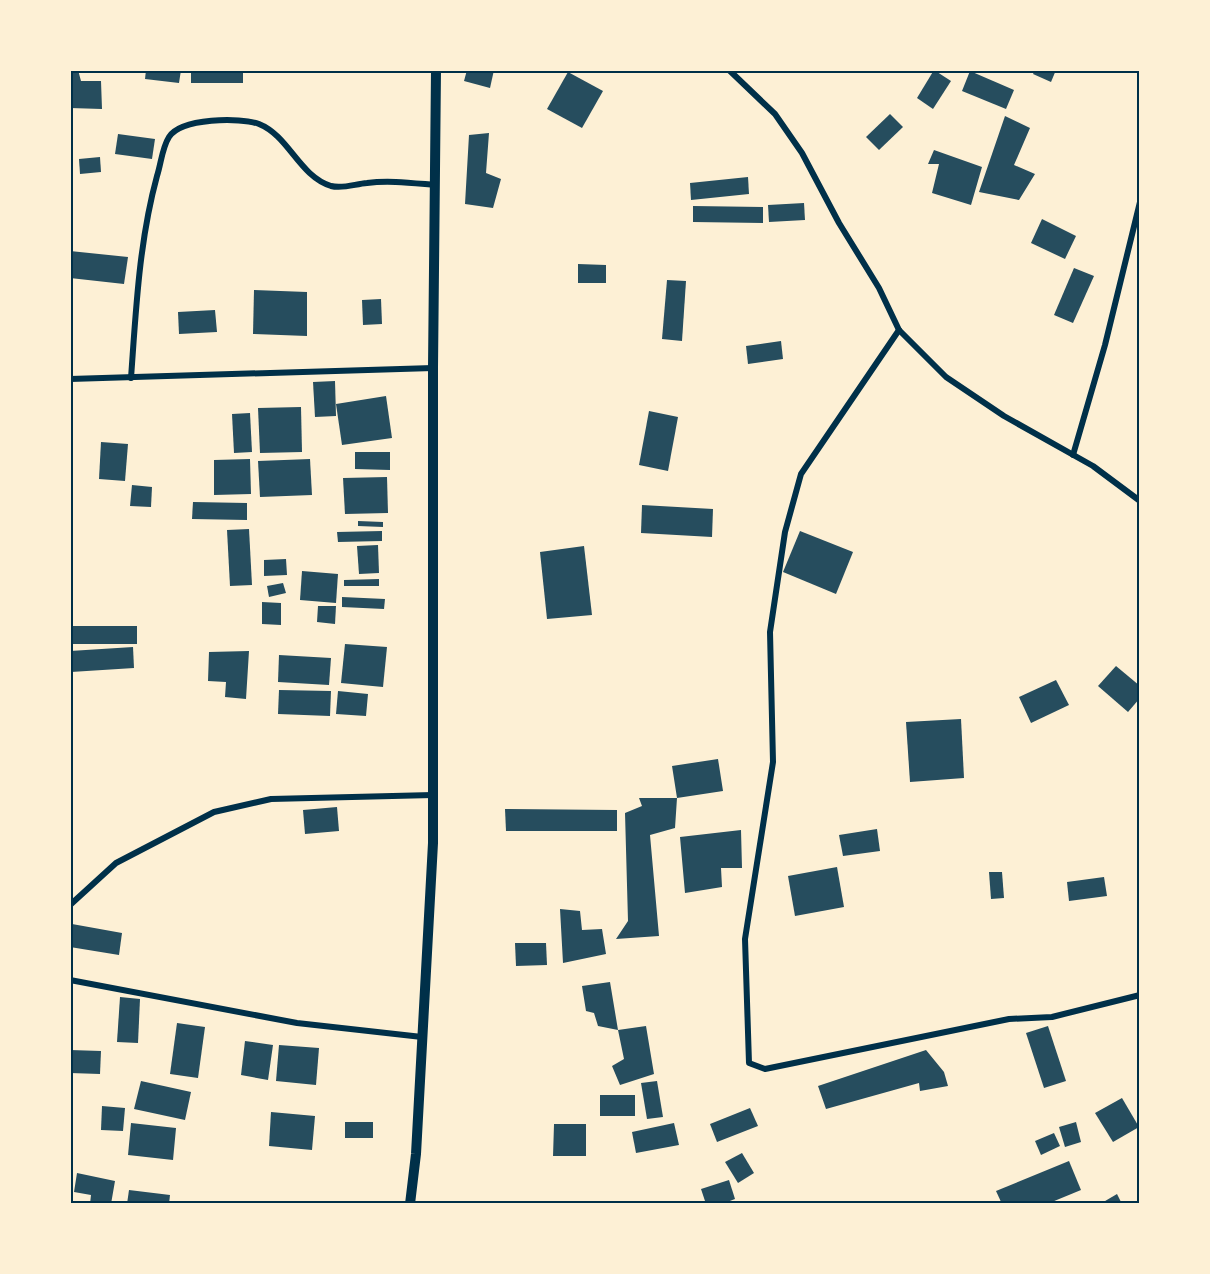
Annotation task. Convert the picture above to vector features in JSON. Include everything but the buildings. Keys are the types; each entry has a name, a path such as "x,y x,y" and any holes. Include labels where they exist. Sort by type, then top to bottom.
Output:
{"street":[{"path":"410,1203 416,1154 433,843 433,368 436,70"},
{"path":"729,70 775,114 802,153 839,223 879,288 899,330 946,377 1004,416 1073,454 1140,501"},
{"path":"131,378 139,266 151,202 164,150 170,137 180,127 196,123 244,120 260,125 281,141 301,165 319,180 331,186 345,187 390,182 435,185"},
{"path":"1073,454 1105,345 1140,202"},
{"path":"899,330 801,474 785,532 770,632 773,762 745,939 749,1063 765,1069 1009,1019 1052,1017 1140,995"},
{"path":"70,379 433,368"},
{"path":"70,904 116,863 214,812 271,799 433,795"},
{"path":"70,980 297,1023 422,1037"}]}
